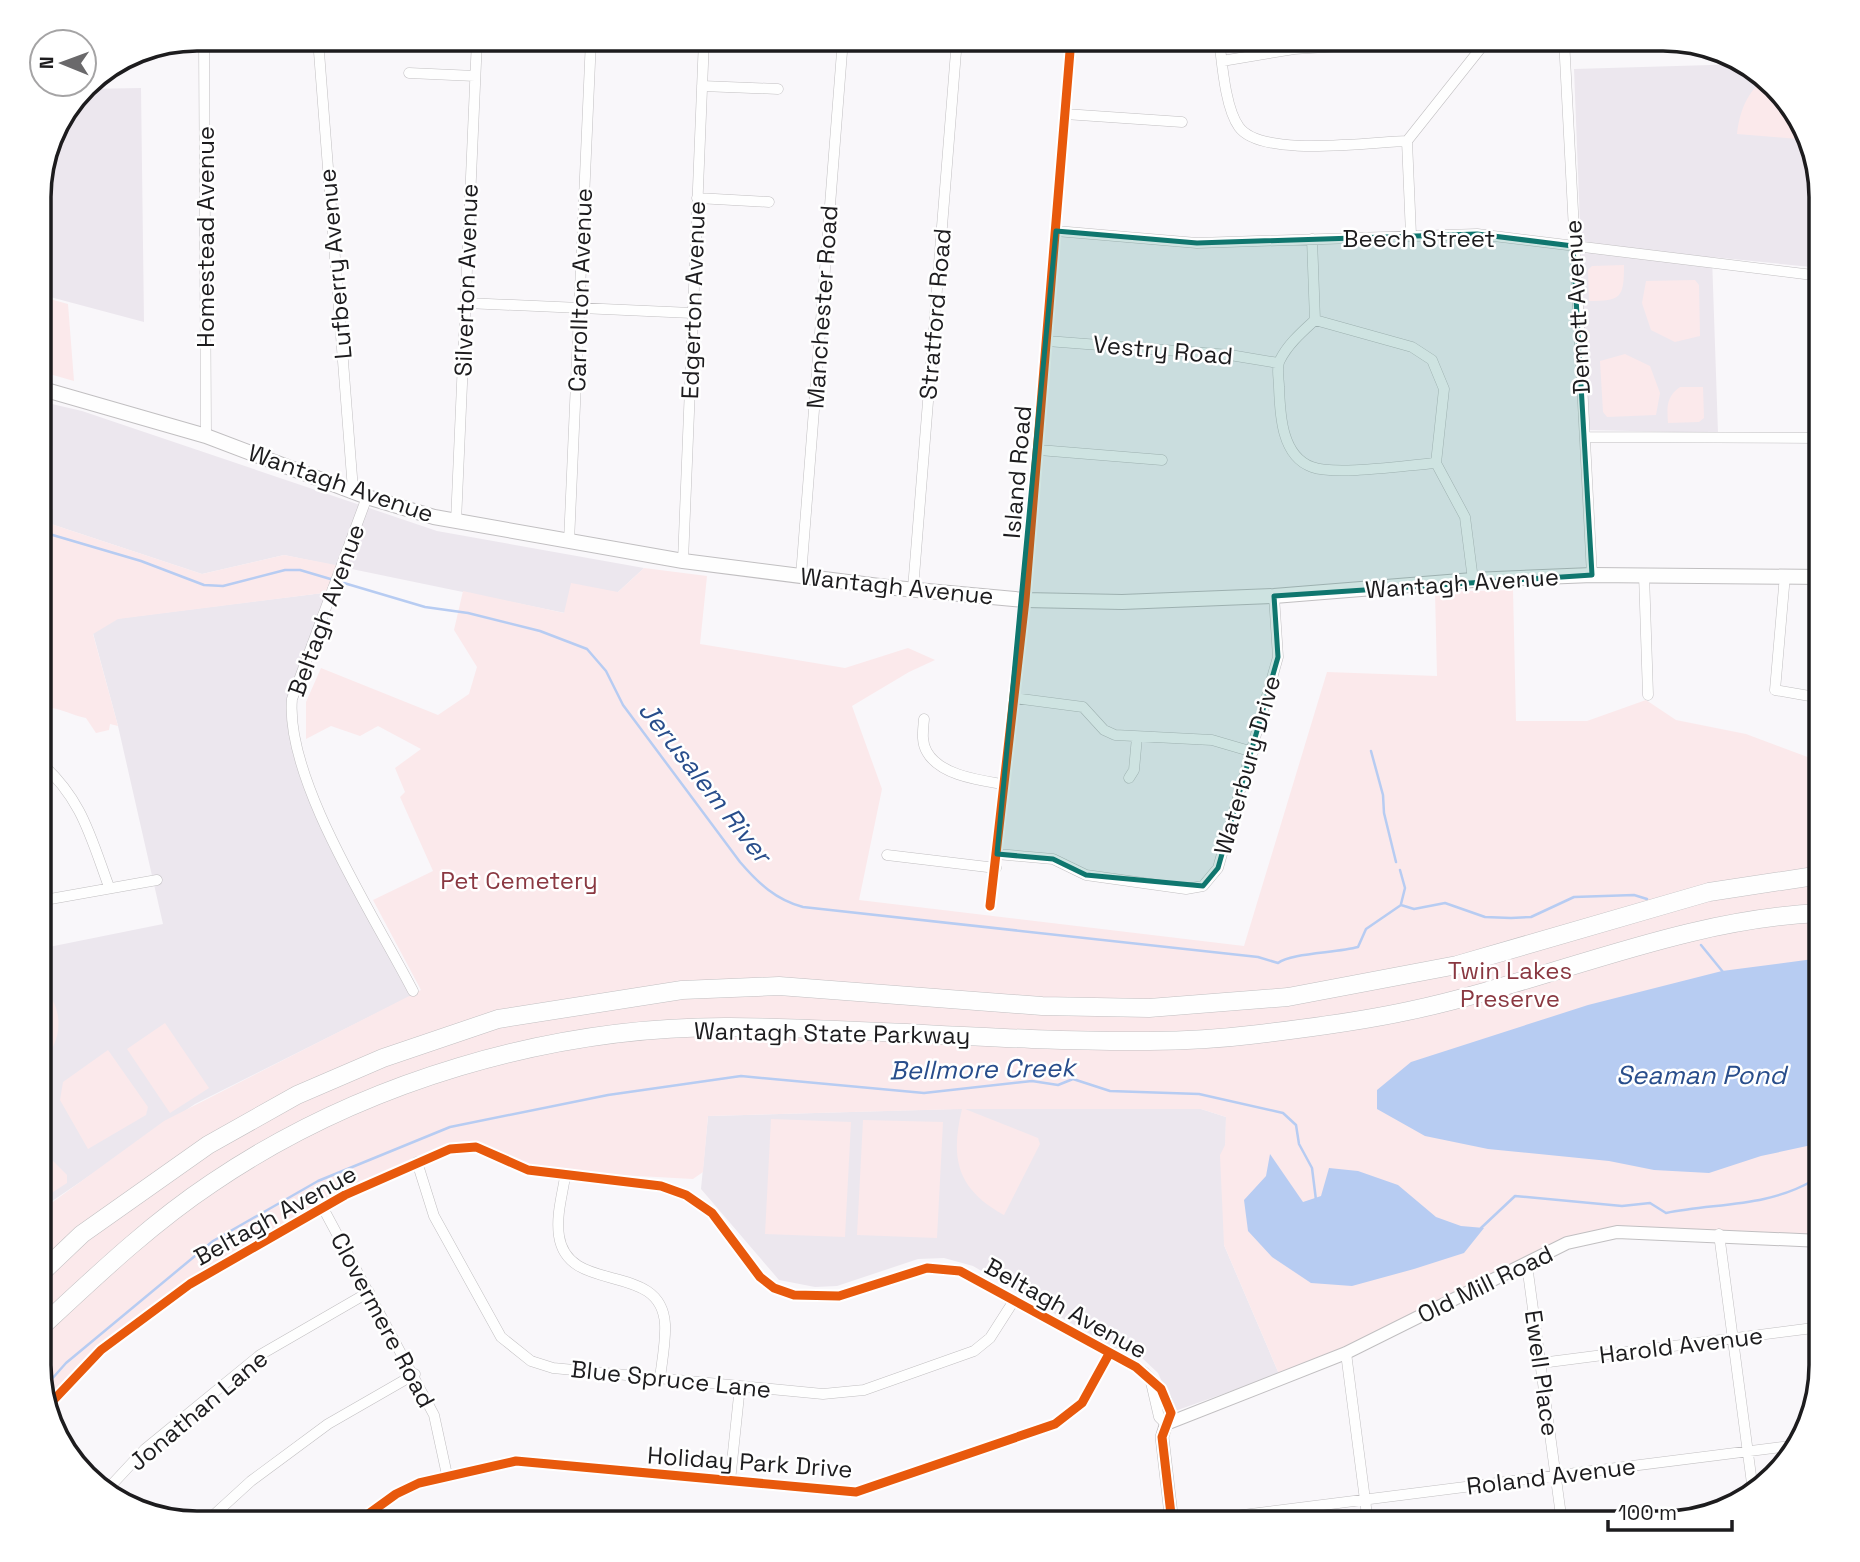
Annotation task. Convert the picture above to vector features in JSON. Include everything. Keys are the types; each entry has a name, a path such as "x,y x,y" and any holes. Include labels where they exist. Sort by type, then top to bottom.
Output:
{"highway":[{"name":"Wantagh State Parkway","path":"51,1264 82,1234 230,1132 297,1095 383,1058 498,1019 682,990 779,986 1042,1006 1149,1008 1288,997 1457,965 1709,892 1809,877"},
{"name":"Wantagh State Parkway","path":"51,1318 133,1243 211,1183 249,1159 310,1127 396,1089 456,1068 551,1045 656,1030 727,1027 1115,1042 1245,1036 1409,1011 1713,927 1788,914 1809,913"}],"main road":[{"name":"Wantagh Avenue","path":"51,391 206,436 360,493 456,522 683,561 913,589 1025,600 1122,603 1275,596 1472,580 1592,575 1809,576"}],"street":[{"name":"Homestead Avenue","path":"204,51 206,436"},
{"name":"Lufberry Avenue","path":"318,51 360,493"},
{"name":"Silverton Avenue","path":"456,522 476,51"},
{"name":"Carrollton Avenue","path":"569,542 590,51"},
{"name":"Edgerton Avenue","path":"683,561 703,51"},
{"name":"Manchester Road","path":"801,576 842,51"},
{"name":"Stratford Road","path":"913,589 956,51"},
{"name":"Island Road","path":"990,906 1025,600 1070,51"},
{"path":"1221,51 1238,125 1259,142 1280,146 1407,141"},
{"path":"1222,61 1282,51"},
{"path":"1411,235 1407,141 1478,51"},
{"name":"Demott Avenue","path":"1565,51 1592,575"},
{"path":"409,73 475,76"},
{"path":"702,86 778,89"},
{"path":"1065,114 1182,122"},
{"path":"697,198 769,202"},
{"name":"Beech Street","path":"1056,231 1197,243 1477,234 1809,274"},
{"path":"1312,239 1315,320 1293,341 1278,363 1280,415 1289,446 1310,467 1329,470 1436,463"},
{"path":"466,303 692,313"},
{"path":"1315,320 1412,347 1432,360 1444,389 1436,463 1465,517 1472,580"},
{"name":"Vestry Road","path":"1047,341 1230,355 1278,363"},
{"path":"1585,436 1809,438"},
{"path":"1039,450 1162,460"},
{"name":"Beltagh Avenue","path":"360,493 337,576 292,699 290,719 316,809 413,991"},
{"path":"1644,574 1648,695"},
{"path":"1785,575 1775,690 1809,696"},
{"name":"Waterbury Drive","path":"998,853 1053,859 1086,875 1186,889 1203,886 1218,868 1278,657 1275,596"},
{"path":"1014,698 1075,704 1089,712 1109,733 1212,740 1253,752"},
{"path":"924,719 923,739 927,752 934,760 970,779 1002,784"},
{"path":"1129,778 1134,770 1137,737"},
{"path":"51,773 69,790 80,811 108,887"},
{"path":"887,855 996,868"},
{"path":"51,899 157,880"},
{"name":"Beltagh Avenue","path":"55,1399 101,1350 190,1284 323,1208 450,1149 475,1147 528,1170 565,1177 661,1186 686,1195 712,1213 760,1277 774,1288 794,1295 839,1296 920,1269 944,1268 969,1275 1013,1302 1136,1367 1161,1389 1170,1406 1166,1424"},
{"name":"Blue Spruce Lane","path":"417,1163 434,1216 501,1337 531,1361 553,1368 823,1394 864,1390 974,1351 990,1338 1013,1302"},
{"path":"565,1177 558,1221 563,1249 571,1262 584,1272 634,1282 656,1299 665,1322 660,1378"},
{"name":"Clovermere Road","path":"323,1208 415,1374 434,1415 447,1475"},
{"name":"Old Mill Road","path":"1166,1424 1346,1353 1567,1243 1617,1232 1718,1234 1809,1240"},
{"path":"1718,1234 1752,1481"},
{"name":"Ewell Place","path":"1527,1265 1560,1511"},
{"name":"Jonathan Lane","path":"112,1484 145,1449 242,1369 369,1292"},
{"name":"Harold Avenue","path":"1541,1363 1809,1329"},
{"path":"1346,1353 1365,1511"},
{"name":"Holiday Park Drive","path":"373,1511 396,1494 419,1483 516,1461 856,1492 1055,1424 1082,1403 1109,1354"},
{"path":"219,1511 251,1481 328,1424 415,1374"},
{"path":"730,1481 740,1386"},
{"path":"1166,1424 1162,1437 1171,1511"},
{"name":"Roland Avenue","path":"1280,1511 1785,1447"}],"highlighted area":[{"path":"1056,231 1197,243 1477,234 1573,246 1592,575 1274,596 1278,657 1218,868 1203,886 1086,875 1053,859 997,854"}],"shaded area":[{"path":"1725,65 1744,75 1773,101 1790,124 1798,141 1809,187 1809,267 1712,257 1718,433 1588,430 1574,69"},
{"path":"141,88 144,322 51,297 51,187 56,159 70,124 90,98 98,98 98,90"},
{"path":"51,404 82,411 437,531 644,568 618,592 565,613 284,555 202,574 51,524"},
{"path":"331,592 291,718 315,805 415,994 195,1104 51,1202 51,947 163,924 118,726 90,622"},
{"path":"955,1109 1201,1109 1226,1117 1224,1245 1279,1374 1175,1411 1158,1373 1141,1357 1112,1347 973,1266 944,1258 918,1259 837,1286 815,1287 779,1280 701,1189 708,1116"}],"green space":[{"path":"1757,86 1773,101 1797,139 1737,134 1745,102"},
{"path":"1624,265 1623,285 1618,295 1608,300 1589,301 1588,270 1592,266"},
{"path":"1695,280 1699,285 1700,336 1675,342 1651,330 1642,303 1646,281"},
{"path":"51,299 68,304 74,381 51,374"},
{"path":"1625,354 1650,366 1660,393 1656,415 1607,417 1603,412 1600,361"},
{"path":"1680,387 1703,387 1704,418 1699,422 1668,423 1668,403"},
{"path":"51,524 202,574 284,555 341,566 331,592 118,619 93,634 118,726 110,724 109,730 96,733 86,718 51,708"},
{"name":"Twin Lakes Preserve","path":"644,568 707,576 700,644 845,668 908,648 935,660 909,672 852,706 882,789 859,900 1244,946 1327,672 1437,676 1435,592 1513,590 1516,721 1587,721 1646,700 1676,720 1746,734 1809,758 1809,1237 1579,1237 1316,1362 1279,1374 1224,1245 1220,1155 1225,1145 1226,1117 1201,1109 965,1109 1038,1138 1040,1144 1004,1215 976,1194 961,1171 957,1143 962,1109 708,1116 703,1172 693,1179 528,1170 476,1147 450,1149 345,1195 190,1284 101,1350 55,1399 51,1375 51,1203 164,1121 421,990 373,900 433,871 400,797 405,792 395,768 421,749 378,726 360,736 331,726 306,739 306,702 321,668 438,715 469,694 477,667 454,630 463,591 564,613 571,583 618,592"},
{"path":"51,997 58,1024 51,1050"},
{"path":"165,1023 209,1088 170,1113 127,1049"},
{"path":"108,1050 148,1107 146,1115 88,1149 60,1100 63,1082"},
{"path":"771,1119 851,1122 845,1237 765,1234"},
{"path":"863,1120 943,1122 937,1238 857,1235"},
{"path":"51,1159 67,1175 67,1183 51,1193"}],"water":[{"name":"Seaman Pond","path":"1809,960 1809,1146 1761,1156 1709,1173 1654,1170 1609,1161 1488,1149 1425,1136 1377,1109 1377,1090 1411,1062 1588,1005 1722,971"},
{"path":"1270,1154 1303,1202 1321,1196 1329,1168 1358,1171 1398,1185 1436,1217 1461,1226 1484,1228 1464,1253 1414,1269 1352,1286 1311,1283 1272,1257 1248,1231 1244,1200 1266,1176"}],"waterway":[{"name":"Jerusalem River","path":"51,535 141,561 204,585 223,586 285,570 300,570 425,607 468,613 540,631 587,649 606,671 623,705 740,862 768,890 803,907 1258,957 1278,963 1292,957 1358,947 1366,929 1401,905 1414,909 1445,903 1485,917 1511,918 1531,917 1574,897 1634,895 1647,899"},
{"path":"1371,751 1396,862"},
{"path":"1400,870 1405,888 1401,904"},
{"name":"Jerusalem River","path":"1701,945 1723,972"},
{"name":"Bellmore Creek","path":"52,1379 66,1363 213,1241 318,1181 450,1127 608,1095 741,1076 924,1093 1032,1081 1058,1085 1073,1079 1110,1091 1199,1094 1283,1113 1296,1125 1299,1144 1312,1168 1316,1200"},
{"name":"Bellmore Creek","path":"1481,1228 1515,1196 1622,1206 1650,1203 1666,1213 1759,1200 1777,1196 1809,1182"}],"cycle path":[{"path":"990,906 1025,600 1070,51"},
{"path":"55,1399 101,1350 190,1284 345,1195 450,1149 476,1147 528,1170 661,1186 686,1195 712,1213 760,1277 774,1288 794,1295 839,1296 927,1268 960,1271 1136,1367 1161,1389 1171,1413 1162,1437 1171,1511"},
{"path":"373,1511 396,1494 419,1483 516,1461 856,1492 1055,1424 1082,1403 1109,1354"}],"park label":[{"name":"Pet Cemetery","path":"519,880"}]}
